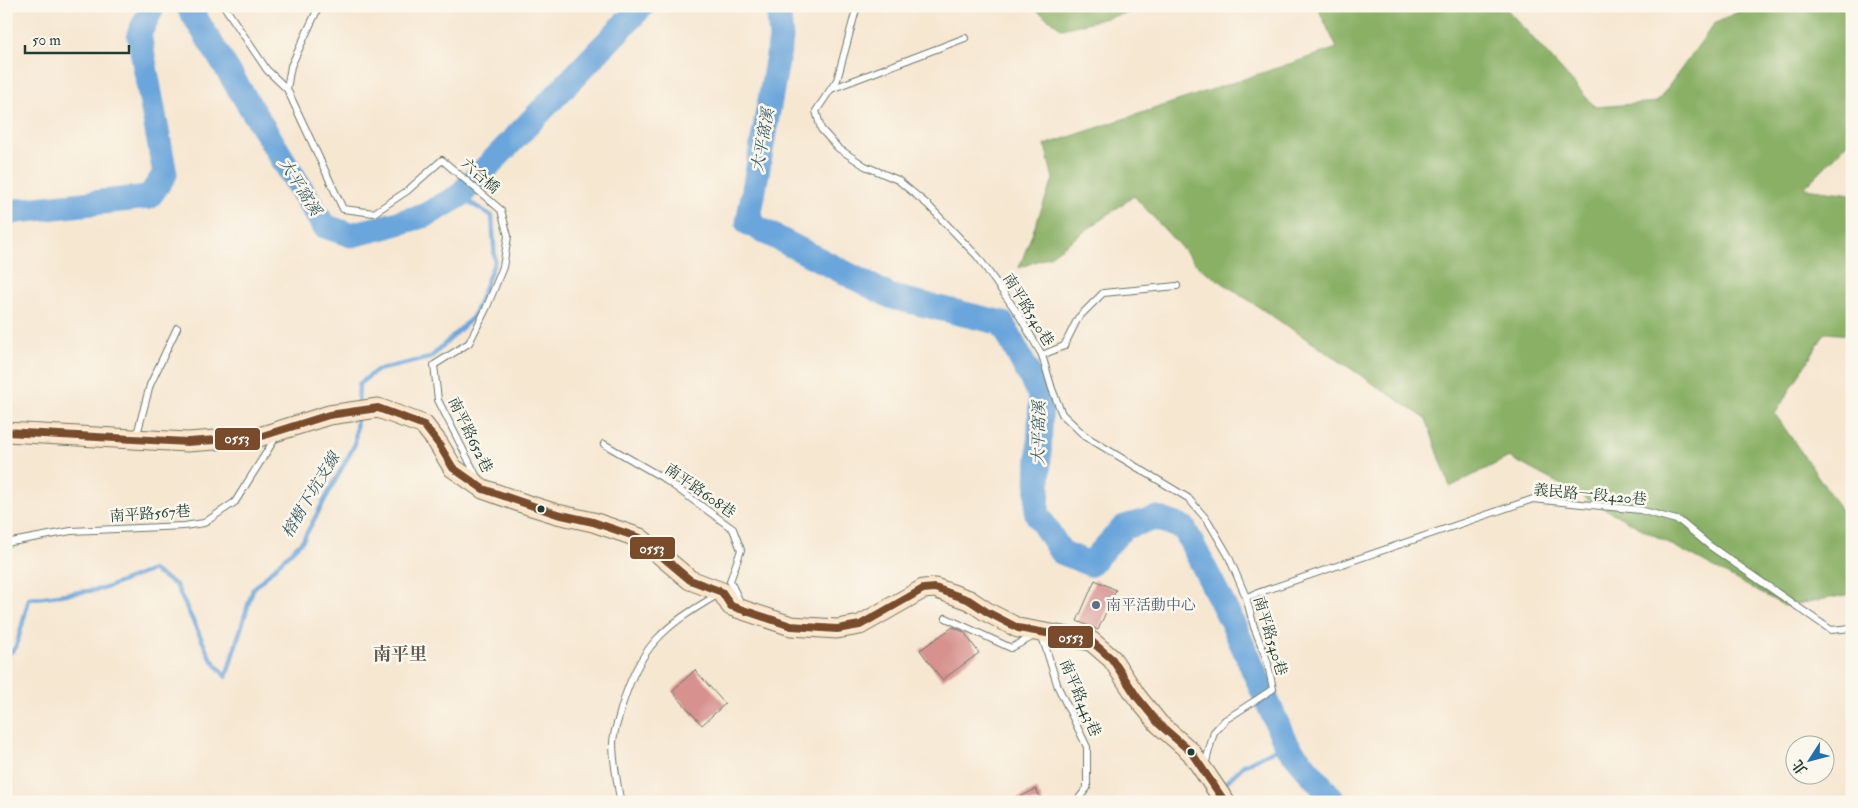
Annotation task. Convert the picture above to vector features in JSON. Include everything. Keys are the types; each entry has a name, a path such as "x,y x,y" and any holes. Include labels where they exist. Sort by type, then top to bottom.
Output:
{"street":[{"path":"6,432 196,442 258,438 329,415 378,408 424,425 453,468 483,489 557,514 593,522 640,538 690,580 722,592 731,606 791,626 837,629 860,625 923,589 935,588 969,600 1018,628 1091,641 1112,659 1137,697 1160,724 1191,752 1224,800"}],"lane":[{"path":"224,6 267,70 287,90"},
{"path":"287,90 290,66 319,6"},
{"name":"南平路540巷","path":"857,6 837,80 816,111 820,129 838,148 858,162 898,180 928,204 978,257 1019,316 1042,355 1062,414 1085,436 1188,498 1208,521 1228,555 1246,597 1254,627 1267,660 1273,689 1246,705 1214,732 1203,770"},
{"path":"832,89 966,38"},
{"name":"六合橋","path":"287,90 343,209 374,213 407,191 442,160 501,210"},
{"name":"南平路652巷","path":"483,489 438,400 434,365 469,343 486,309 503,267 508,236 501,210"},
{"path":"1042,355 1064,346 1078,318 1103,293 1177,286"},
{"path":"135,439 150,385 177,328"},
{"name":"南平路567巷","path":"6,543 71,531 184,526 204,523 235,502 280,430"},
{"name":"南平路608巷","path":"604,444 662,478 733,529 740,550 730,581 744,610"},
{"name":"義民路一段420巷","path":"1246,597 1533,499 1640,510 1680,521 1710,546 1831,630 1852,628"},
{"path":"618,802 620,799 612,741 626,692 644,655 658,637 684,614 722,592"},
{"path":"946,618 1011,648 1041,632"},
{"name":"南平路443巷","path":"1041,632 1058,687 1087,747 1087,788 1076,802"}],"green space":[{"path":"1031,6 1155,6 1062,29"},
{"path":"1317,6 1504,6 1595,107 1657,102 1714,24 1750,6 1852,6 1852,139 1804,188 1852,194 1852,335 1825,333 1775,414 1852,526 1852,594 1785,606 1509,457 1450,487 1426,419 1199,267 1134,196 1050,256 1019,268 1053,179 1045,145 1337,48"}],"building":[{"name":"南平活動中心","path":"1095,580 1116,590 1098,630 1077,621"},
{"path":"953,627 964,632 979,653 942,680 920,650"},
{"path":"695,670 725,704 702,725 672,691"},
{"path":"1036,789 1043,802 1010,802"}],"waterway":[{"name":"大平窩溪","path":"6,214 17,211 149,197 165,174 139,34 153,6"},
{"name":"大平窩溪","path":"188,6 324,226 351,235 426,215 459,196 642,6"},
{"name":"大平窩溪","path":"778,6 781,39 748,223 892,297 1002,323 1041,397 1037,514 1061,552 1090,564 1124,527 1157,518 1184,528 1234,626 1286,744 1335,802"},
{"name":"榕樹下坑支線","path":"358,407 359,384 377,370 430,358 473,317 495,261 492,216 459,196"},
{"name":"榕樹下坑支線","path":"6,657 16,647 29,599 103,589 152,570 176,585 210,657 226,677 253,589 303,540 355,444 357,415"},
{"path":"1221,787 1244,765 1286,744"},
{"path":"1206,802 1214,794"}],"transit line":[{"name":"0553","path":"6,432 187,442 259,437 329,415 378,408 424,425 438,443 453,468 483,489 557,514 593,522 640,538 690,580 722,592 731,606 791,626 837,629 860,625 923,589 935,588 969,600 1018,628 1091,641 1112,659 1137,697 1159,724 1191,752 1225,802"}],"place":[{"name":"南平活動中心","path":"1096,605"}],"district":[{"name":"南平里","path":"400,654"}]}
